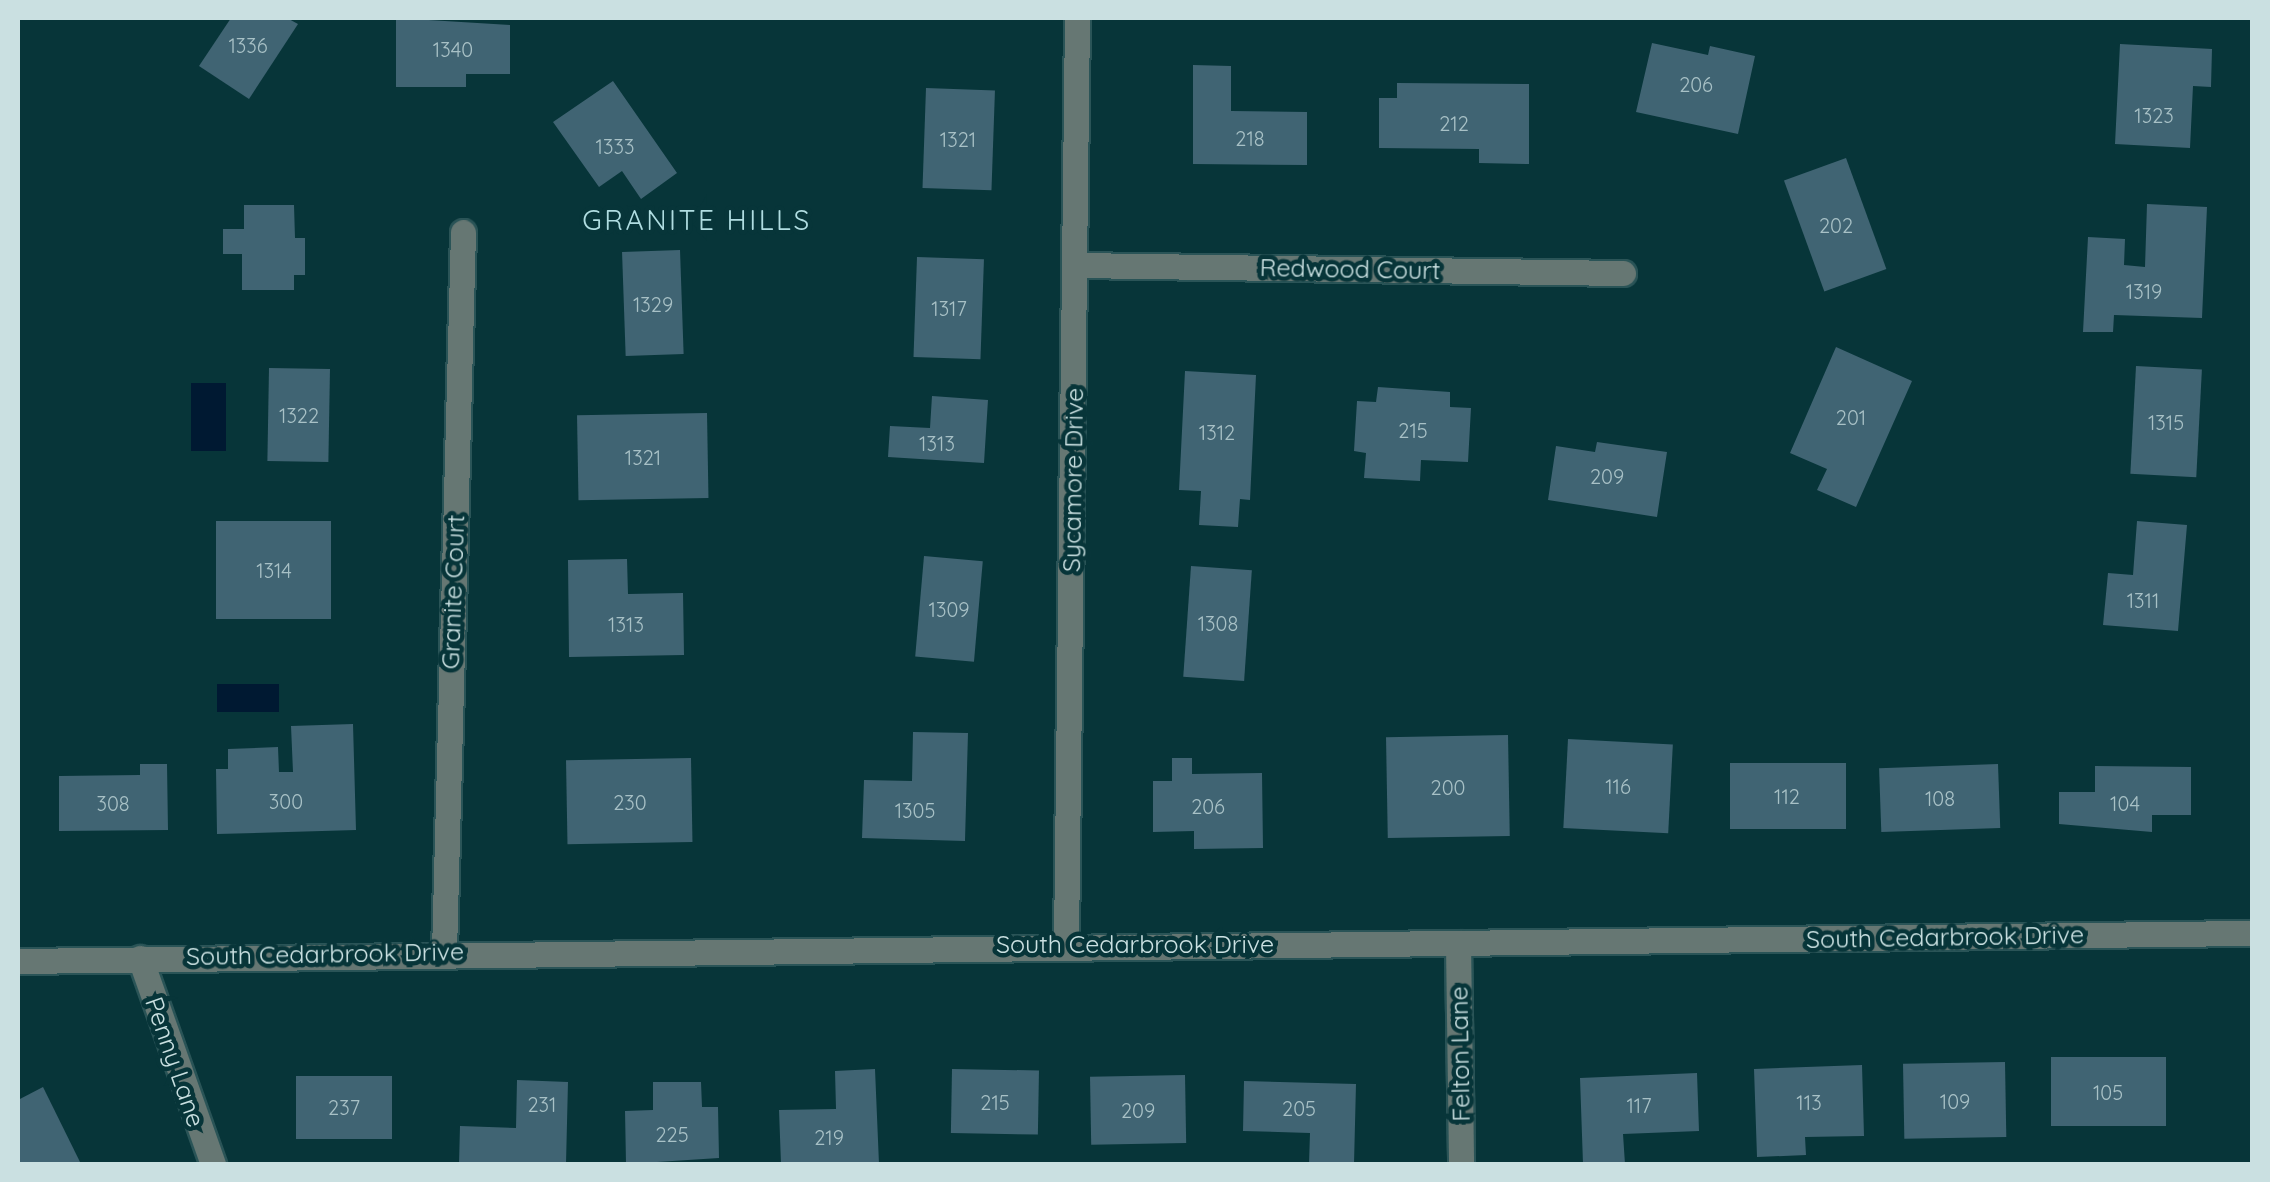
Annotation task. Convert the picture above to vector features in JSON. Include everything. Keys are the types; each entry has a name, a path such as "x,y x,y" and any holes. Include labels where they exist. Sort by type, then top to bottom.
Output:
{"street":[{"name":"Sycamore Drive","path":"1066,943 1078,18"},
{"name":"Granite Court","path":"444,952 463,232"},
{"name":"Redwood Court","path":"1076,266 1624,273"},
{"name":"South Cedarbrook Drive","path":"18,961 1066,943 1458,943 2252,933"},
{"name":"Felton Lane","path":"1458,943 1461,1164"},
{"name":"Penny Lane","path":"140,958 213,1164"}],"water":[{"path":"191,383 226,383 226,451 191,451"},
{"path":"217,684 279,684 279,712 217,712"}],"building":[{"path":"231,18 287,18 298,24 249,99 199,66"},
{"path":"396,18 510,25 510,74 466,74 466,87 396,87"},
{"path":"1652,43 1708,55 1710,46 1755,56 1738,134 1636,112"},
{"path":"2120,44 2212,49 2211,87 2193,86 2190,148 2115,144"},
{"path":"1193,65 1231,66 1231,111 1307,112 1307,165 1193,164"},
{"path":"613,81 677,173 641,199 622,171 599,187 553,122"},
{"path":"1397,83 1529,84 1529,164 1479,163 1479,149 1379,148 1379,98 1397,98"},
{"path":"926,88 995,90 991,190 923,188"},
{"path":"1846,158 1886,269 1824,291 1784,181"},
{"path":"2147,204 2207,207 2202,318 2114,315 2113,332 2083,332 2088,237 2125,239 2124,265 2145,267"},
{"path":"244,205 294,205 295,238 305,238 305,275 294,275 294,290 242,290 242,254 223,254 223,229 244,229"},
{"path":"680,250 684,354 626,356 622,252"},
{"path":"917,257 984,259 980,359 914,357"},
{"path":"1836,347 1912,381 1856,507 1817,490 1827,469 1790,453"},
{"path":"2136,366 2202,369 2196,477 2130,474"},
{"path":"269,368 330,369 328,462 267,461"},
{"path":"1185,371 1256,375 1250,500 1240,499 1238,527 1199,525 1201,491 1179,490"},
{"path":"1378,387 1450,392 1450,407 1471,408 1468,462 1421,460 1420,481 1364,478 1366,453 1354,451 1357,401 1376,402"},
{"path":"932,396 988,400 984,463 888,457 890,426 930,428"},
{"path":"707,413 708,498 579,500 577,415"},
{"path":"1597,442 1667,452 1657,517 1548,500 1556,446 1595,452"},
{"path":"216,521 331,521 331,619 216,619"},
{"path":"2137,521 2187,525 2178,631 2103,625 2108,573 2133,575"},
{"path":"924,556 983,561 974,662 915,657"},
{"path":"627,559 628,594 683,593 684,655 569,657 568,560"},
{"path":"1191,566 1252,570 1244,681 1183,677"},
{"path":"353,724 356,830 217,834 216,769 228,769 228,749 278,747 279,772 293,772 291,726"},
{"path":"913,732 968,733 965,841 862,838 864,780 912,781"},
{"path":"1508,735 1510,836 1388,838 1386,737"},
{"path":"1568,739 1673,744 1668,833 1563,828"},
{"path":"691,758 692,842 567,844 566,760"},
{"path":"1172,758 1192,758 1192,774 1262,773 1263,848 1194,849 1194,831 1153,832 1153,781 1172,781"},
{"path":"1730,763 1846,763 1846,829 1730,829"},
{"path":"140,764 167,764 168,830 59,831 59,776 140,775"},
{"path":"1998,764 2000,828 1881,832 1879,768"},
{"path":"2095,766 2191,767 2191,815 2152,815 2152,832 2059,824 2059,792 2095,792"},
{"path":"2051,1057 2166,1057 2166,1126 2051,1126"},
{"path":"2005,1062 2006,1137 1904,1139 1903,1064"},
{"path":"1862,1065 1864,1136 1805,1137 1806,1155 1757,1157 1754,1069"},
{"path":"875,1069 879,1164 781,1164 779,1110 836,1109 835,1071"},
{"path":"952,1069 1039,1071 1038,1135 951,1133"},
{"path":"1697,1073 1699,1131 1623,1134 1625,1164 1583,1164 1580,1078"},
{"path":"1185,1075 1186,1143 1091,1145 1090,1077"},
{"path":"296,1076 392,1076 392,1139 296,1139"},
{"path":"517,1080 568,1082 566,1164 459,1164 460,1126 516,1128"},
{"path":"1244,1081 1356,1084 1354,1164 1309,1164 1310,1133 1243,1131"},
{"path":"653,1082 701,1082 702,1107 718,1107 719,1158 626,1164 625,1111 653,1110"},
{"path":"43,1087 81,1164 18,1164 18,1100"}],"district":[{"name":"GRANITE HILLS","path":"697,220"}]}
